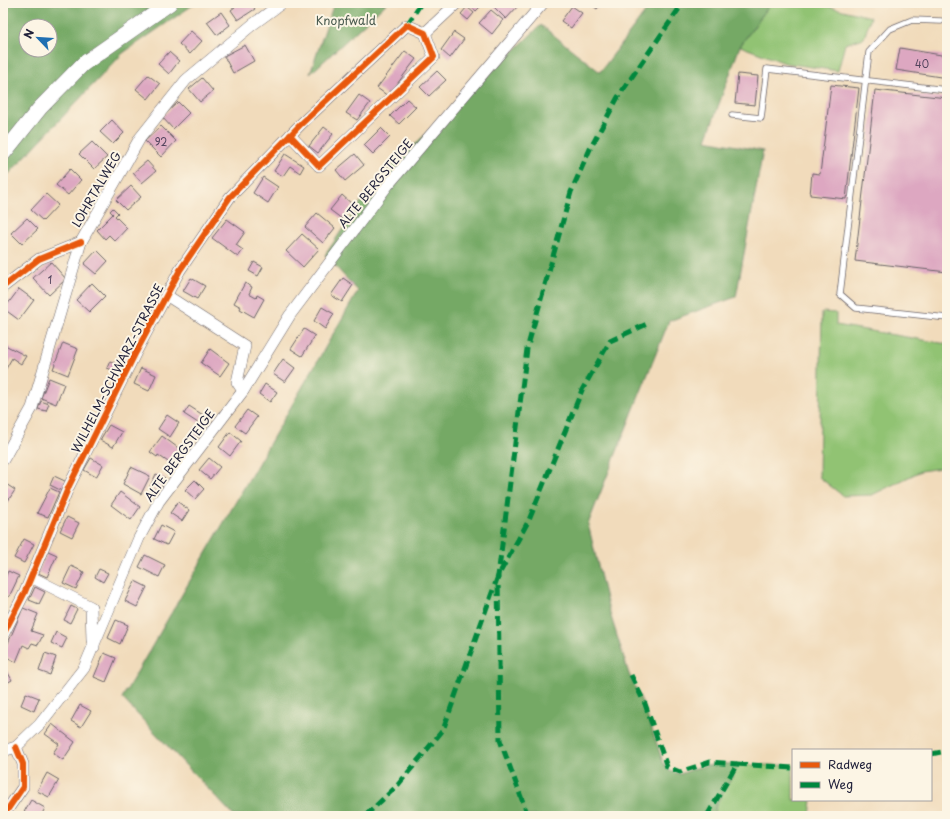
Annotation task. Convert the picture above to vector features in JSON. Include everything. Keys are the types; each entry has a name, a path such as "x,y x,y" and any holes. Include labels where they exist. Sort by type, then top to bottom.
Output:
{"main road":[{"path":"3,154 40,108 83,64 170,3"}],"street":[{"name":"LOHRTALWEG","path":"3,460 32,408 81,242 140,138 186,80 252,25 282,3"},
{"path":"290,135 319,166 434,57 425,33 457,3"},
{"name":"ALTE BERGSTEIGE","path":"3,751 16,747 40,724 84,668 94,648 139,538 159,501 243,391 290,315 388,185 543,3"},
{"name":"WILHELM-SCHWARZ-STRASSE","path":"3,635 31,577 70,486 136,352 180,270 230,197 290,135 407,25 425,33"},
{"path":"3,287 39,259 81,242"},
{"path":"166,295 245,346 237,382 243,391"},
{"path":"31,577 91,607 92,640 94,648"},
{"path":"3,816 23,787 23,764 16,747"}],"lane":[{"path":"941,22 912,20 890,29 869,52 840,294 856,308 947,318"},
{"path":"732,115 761,118 767,69 947,90"}],"green space":[{"path":"3,3 196,3 123,53 3,180"},
{"name":"Knopfwald","path":"334,3 387,3 310,74"},
{"path":"652,3 771,3 740,46 706,140 763,151 736,297 669,321 588,524 608,607 629,674 644,706 663,762 669,771 680,774 696,768 722,763 739,765 715,806 716,816 234,816 122,698 358,291 325,255 373,184 541,25 600,72"},
{"path":"771,3 828,3 827,6 871,17 864,38 845,44 838,71 785,63 740,46"},
{"path":"822,312 836,313 836,325 947,344 947,467 921,471 872,495 843,496 819,477"},
{"path":"739,765 792,765 792,801 812,801 810,816 716,816 715,806"}],"building":[{"path":"240,3 251,3 255,9 238,20 231,10"},
{"path":"471,3 480,3 482,5 476,11 469,5"},
{"path":"496,3 516,3 518,6 506,19 493,6"},
{"path":"589,3 602,3 597,9"},
{"path":"572,6 582,13 571,28 561,21"},
{"path":"467,7 474,13 468,20 461,14"},
{"path":"491,10 503,20 492,34 479,23"},
{"path":"221,12 230,25 217,35 207,22"},
{"path":"191,31 202,41 190,54 179,44"},
{"path":"454,32 464,39 450,58 441,50"},
{"path":"245,45 254,61 233,73 224,56"},
{"path":"900,48 947,56 947,78 896,70"},
{"path":"405,51 416,59 388,96 377,88"},
{"path":"169,52 179,61 169,74 158,64"},
{"path":"437,71 446,80 429,96 420,87"},
{"path":"738,74 758,76 755,105 735,103"},
{"path":"148,75 160,84 148,99 136,89"},
{"path":"202,78 213,91 200,102 189,89"},
{"path":"831,85 859,88 846,199 810,195 812,173 820,174"},
{"path":"875,90 947,98 947,272 855,261"},
{"path":"359,95 370,103 357,120 346,113"},
{"path":"407,99 416,107 399,124 390,116"},
{"path":"178,102 189,113 173,129 162,117"},
{"path":"112,120 124,133 113,144 100,132"},
{"path":"161,126 176,141 161,157 145,141"},
{"path":"324,127 333,134 318,153 309,146"},
{"path":"381,128 390,137 373,154 364,145"},
{"path":"92,142 107,157 94,169 79,154"},
{"path":"285,154 304,166 300,173 290,166 283,176 274,171"},
{"path":"355,154 364,165 345,181 336,170"},
{"path":"147,161 156,171 142,183 133,173"},
{"path":"70,169 81,180 68,195 56,185"},
{"path":"263,177 278,187 268,203 253,193"},
{"path":"131,186 141,197 126,210 116,200"},
{"path":"46,194 58,205 43,221 31,210"},
{"path":"342,195 353,205 342,219 330,210"},
{"path":"113,208 118,213 115,216 127,228 115,241 109,235 105,239 97,230 113,214 110,211"},
{"path":"317,213 335,228 323,243 305,227"},
{"path":"27,218 38,229 22,244 11,233"},
{"path":"227,219 245,232 236,245 243,250 238,257 212,238"},
{"path":"302,234 319,249 303,267 286,251"},
{"path":"97,250 108,261 96,274 84,264"},
{"path":"51,262 66,279 49,295 33,278"},
{"path":"254,262 263,267 258,276 249,271"},
{"path":"191,278 205,286 197,299 183,291"},
{"path":"343,278 353,285 342,302 331,295"},
{"path":"92,283 105,296 89,312 76,300"},
{"path":"245,283 252,287 249,294 256,298 257,295 264,299 254,317 240,309 241,307 234,303"},
{"path":"19,289 34,300 19,320 4,309"},
{"path":"322,307 334,314 325,329 314,321"},
{"path":"304,329 315,336 302,356 291,349"},
{"path":"63,343 78,349 68,375 53,369"},
{"path":"5,345 26,356 21,364 12,358 3,374 3,348"},
{"path":"210,349 229,363 220,376 201,363"},
{"path":"283,359 295,368 285,382 273,374"},
{"path":"110,361 117,364 115,371 107,368"},
{"path":"141,368 156,375 149,391 134,384"},
{"path":"49,378 64,384 56,404 41,398"},
{"path":"265,384 277,392 270,402 259,394"},
{"path":"41,401 49,404 46,411 38,409"},
{"path":"189,406 203,415 198,423 184,414"},
{"path":"247,410 257,417 245,433 235,426"},
{"path":"167,415 179,423 170,437 158,429"},
{"path":"109,425 122,432 113,447 100,440"},
{"path":"195,427 201,432 197,438 190,434"},
{"path":"230,432 241,441 230,456 219,447"},
{"path":"162,436 181,450 171,464 158,455 157,457 150,452"},
{"path":"91,458 103,465 96,477 84,470"},
{"path":"209,458 220,467 210,479 199,470"},
{"path":"131,467 150,476 141,494 123,484"},
{"path":"156,474 165,478 159,492 150,487"},
{"path":"54,476 67,482 62,491 50,485"},
{"path":"195,480 204,489 195,499 185,490"},
{"path":"3,482 15,490 6,504 3,501"},
{"path":"50,488 59,492 48,517 37,513"},
{"path":"120,492 140,507 131,520 111,505"},
{"path":"178,502 189,510 182,521 170,513"},
{"path":"67,517 79,523 72,537 60,531"},
{"path":"161,525 174,532 167,545 154,539"},
{"path":"24,539 34,544 24,563 14,558"},
{"path":"48,551 57,555 47,577 38,573"},
{"path":"145,555 165,565 159,577 139,567"},
{"path":"71,566 84,572 76,589 63,583"},
{"path":"99,569 108,573 103,582 95,577"},
{"path":"8,571 19,576 9,597 3,594 3,583"},
{"path":"135,581 147,587 137,607 125,601"},
{"path":"35,587 45,592 39,604 29,600"},
{"path":"71,606 77,609 70,623 64,620"},
{"path":"23,608 38,614 31,631 43,635 38,645 32,643 29,648 23,645 16,662 3,655"},
{"path":"116,620 128,625 120,644 108,638"},
{"path":"56,632 67,638 62,648 51,643"},
{"path":"45,653 56,657 50,675 39,671"},
{"path":"104,653 116,658 106,682 94,677"},
{"path":"3,664 12,680 3,685"},
{"path":"26,693 39,698 34,711 21,705"},
{"path":"80,705 91,711 81,727 71,721"},
{"path":"52,724 75,742 63,760 53,753 59,744 45,734"},
{"path":"47,773 59,780 49,797 37,791"},
{"path":"31,800 45,808 41,816 31,816 24,812"}],"marked path":[{"path":"407,25 421,3"},
{"path":"528,816 500,740 498,576 527,349 571,192 590,149 618,97 683,3"},
{"path":"365,816 397,786 443,730 498,576 529,520 582,390 610,341 647,324"},
{"path":"631,675 645,704 667,767 680,772 710,762 737,764"},
{"path":"932,754 947,751"},
{"path":"707,816 737,764 792,768"}],"cycle path":[{"path":"3,635 24,594 69,486 136,352 180,270 230,197 301,124 407,25 425,33 434,57 319,166 290,135"},
{"path":"3,287 39,259 81,242"},
{"path":"3,816 23,787 23,764 16,747"}]}
